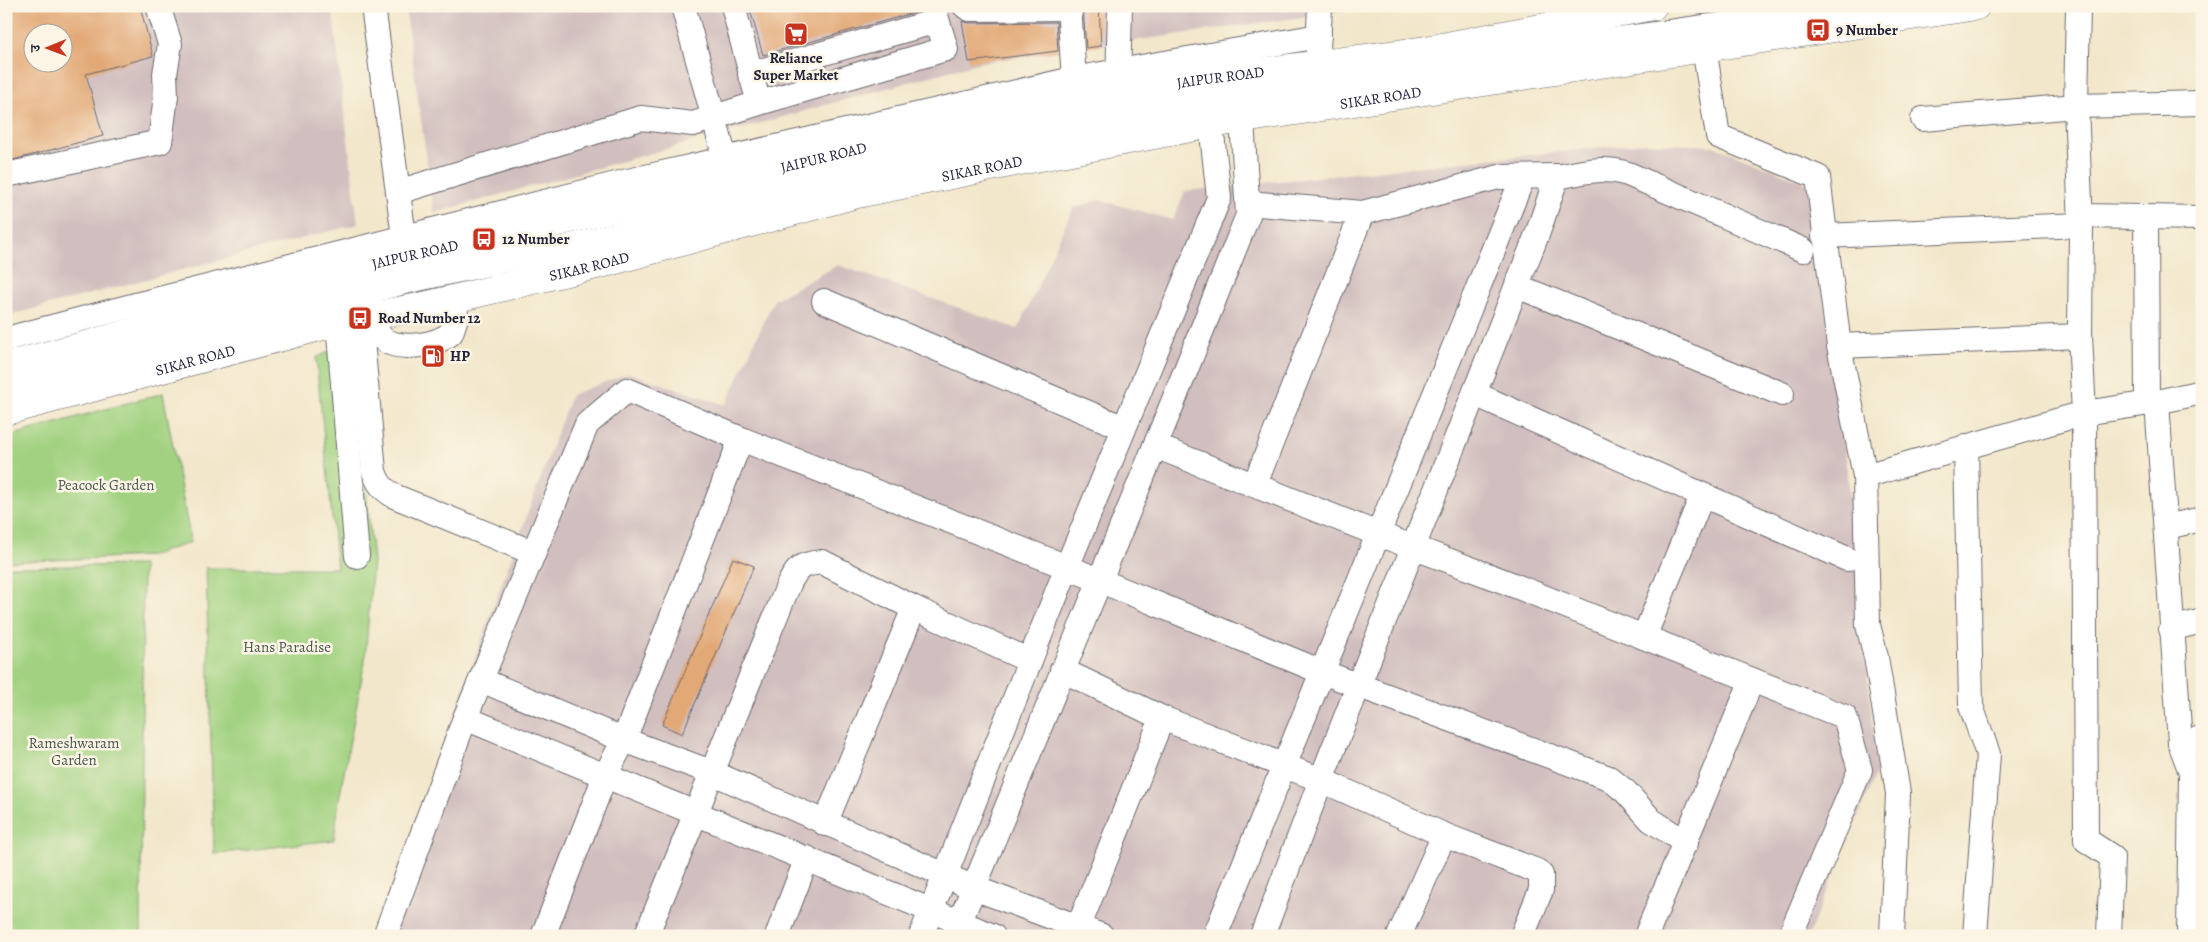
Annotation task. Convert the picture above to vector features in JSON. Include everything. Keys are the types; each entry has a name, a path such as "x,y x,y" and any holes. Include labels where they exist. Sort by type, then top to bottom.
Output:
{"main road":[{"name":"JAIPUR ROAD","path":"6,366 408,258 534,228 728,170 928,132 1074,91 1118,82 1192,81 1421,51 1653,6"},
{"name":"SIKAR ROAD","path":"6,411 356,319 419,307 601,264 857,194 1212,124 1704,47 1859,12 1976,6"}],"street":[{"path":"6,175 160,142 166,96 165,74 170,44 158,6"},
{"path":"373,6 408,258 419,307"},
{"path":"683,6 728,170"},
{"path":"733,6 759,103"},
{"path":"965,6 969,9 1069,7 1074,91"},
{"path":"1120,6 1118,82 1318,36"},
{"path":"1317,64 1320,6"},
{"path":"2078,6 2076,106 2081,220 2080,336 2084,413 2086,840 2112,857 2109,936"},
{"path":"6,339 408,258 567,247 907,160 1082,125 1346,78 1859,12"},
{"path":"398,192 641,118 693,124 714,119 759,103 946,50 935,14 750,74"},
{"path":"1704,47 1718,136 1818,176 1839,346 1864,476 1868,625 1876,656 1898,793 1892,936"},
{"path":"1923,120 2076,106 2202,103"},
{"path":"957,929 1248,215 1242,120"},
{"path":"921,936 1124,428 1219,198 1212,124"},
{"path":"1248,202 1362,213 1499,177 1557,177 1612,169 1628,174 1803,250"},
{"path":"1214,936 1524,176"},
{"path":"1262,936 1321,780 1517,286 1557,177"},
{"path":"1255,484 1362,213"},
{"path":"2146,218 2152,402 2166,527 2171,628 2191,741 2190,772 2195,859 2189,936"},
{"path":"1824,236 2081,220 2202,218"},
{"path":"6,385 285,311 408,258"},
{"path":"1517,286 1782,394"},
{"path":"356,319 376,330 382,338 399,346 412,346 436,340 451,333 455,321 457,298"},
{"path":"824,301 1124,428"},
{"path":"356,319 374,471 378,482 394,496 534,553"},
{"path":"356,319 357,556"},
{"path":"1839,346 2080,336"},
{"path":"385,936 465,718 588,424 627,390 741,439 1068,567 1322,672 1609,778 1626,792 1651,820 1686,843"},
{"path":"1864,476 2084,413 2202,392"},
{"path":"1475,394 1847,559"},
{"path":"543,936 605,776 624,740 741,439"},
{"path":"1155,446 1844,717 1860,770 1790,936"},
{"path":"1966,446 1971,706 1988,754 1975,936"},
{"path":"1644,637 1702,496"},
{"path":"2166,527 2202,519"},
{"path":"646,936 697,813 710,772 797,569 807,563 822,562 914,608 1030,661"},
{"path":"826,824 914,608"},
{"path":"2171,628 2202,621"},
{"path":"1062,670 1162,718 1321,780 1444,835 1537,871 1541,875 1541,890 1522,936"},
{"path":"481,680 624,740 710,772 974,888 1102,936"},
{"path":"1646,936 1752,680"},
{"path":"465,718 932,911 957,929 993,936"},
{"path":"1079,926 1162,718"},
{"path":"1399,936 1444,835"},
{"path":"777,936 807,858"}],"shaded area":[{"path":"6,6 332,6 358,224 6,316"},
{"path":"405,6 1380,6 978,63 434,213"},
{"path":"1645,143 1713,146 1809,184 1847,465 1877,771 1808,936 373,936 571,395 629,373 726,405 774,300 838,265 1018,329 1073,208 1100,200 1173,220 1185,191"}],"green space":[{"name":"Hans Paradise","path":"352,340 373,561 365,660 339,800 334,840 214,854 206,568 337,568 316,358"},
{"name":"Peacock Garden","path":"163,393 191,542 151,556 6,562 6,437"},
{"name":"Rameshwaram Garden","path":"143,565 141,936 6,936 6,567"}],"building":[{"path":"6,6 140,6 153,56 86,74 103,136 13,160 6,136"},
{"name":"Reliance Super Market","path":"749,6 920,6 920,11 763,55"},
{"path":"1083,6 1099,6 1101,46 1086,48"},
{"path":"962,21 969,23 1056,22 1058,51 969,62"},
{"path":"733,558 754,566 682,734 662,725"}],"place":[{"name":"9 Number","path":"1818,30"},
{"name":"Reliance Super Market","path":"796,34"},
{"name":"12 Number","path":"484,239"},
{"name":"Road Number 12","path":"360,318"},
{"name":"HP","path":"433,356"}]}
